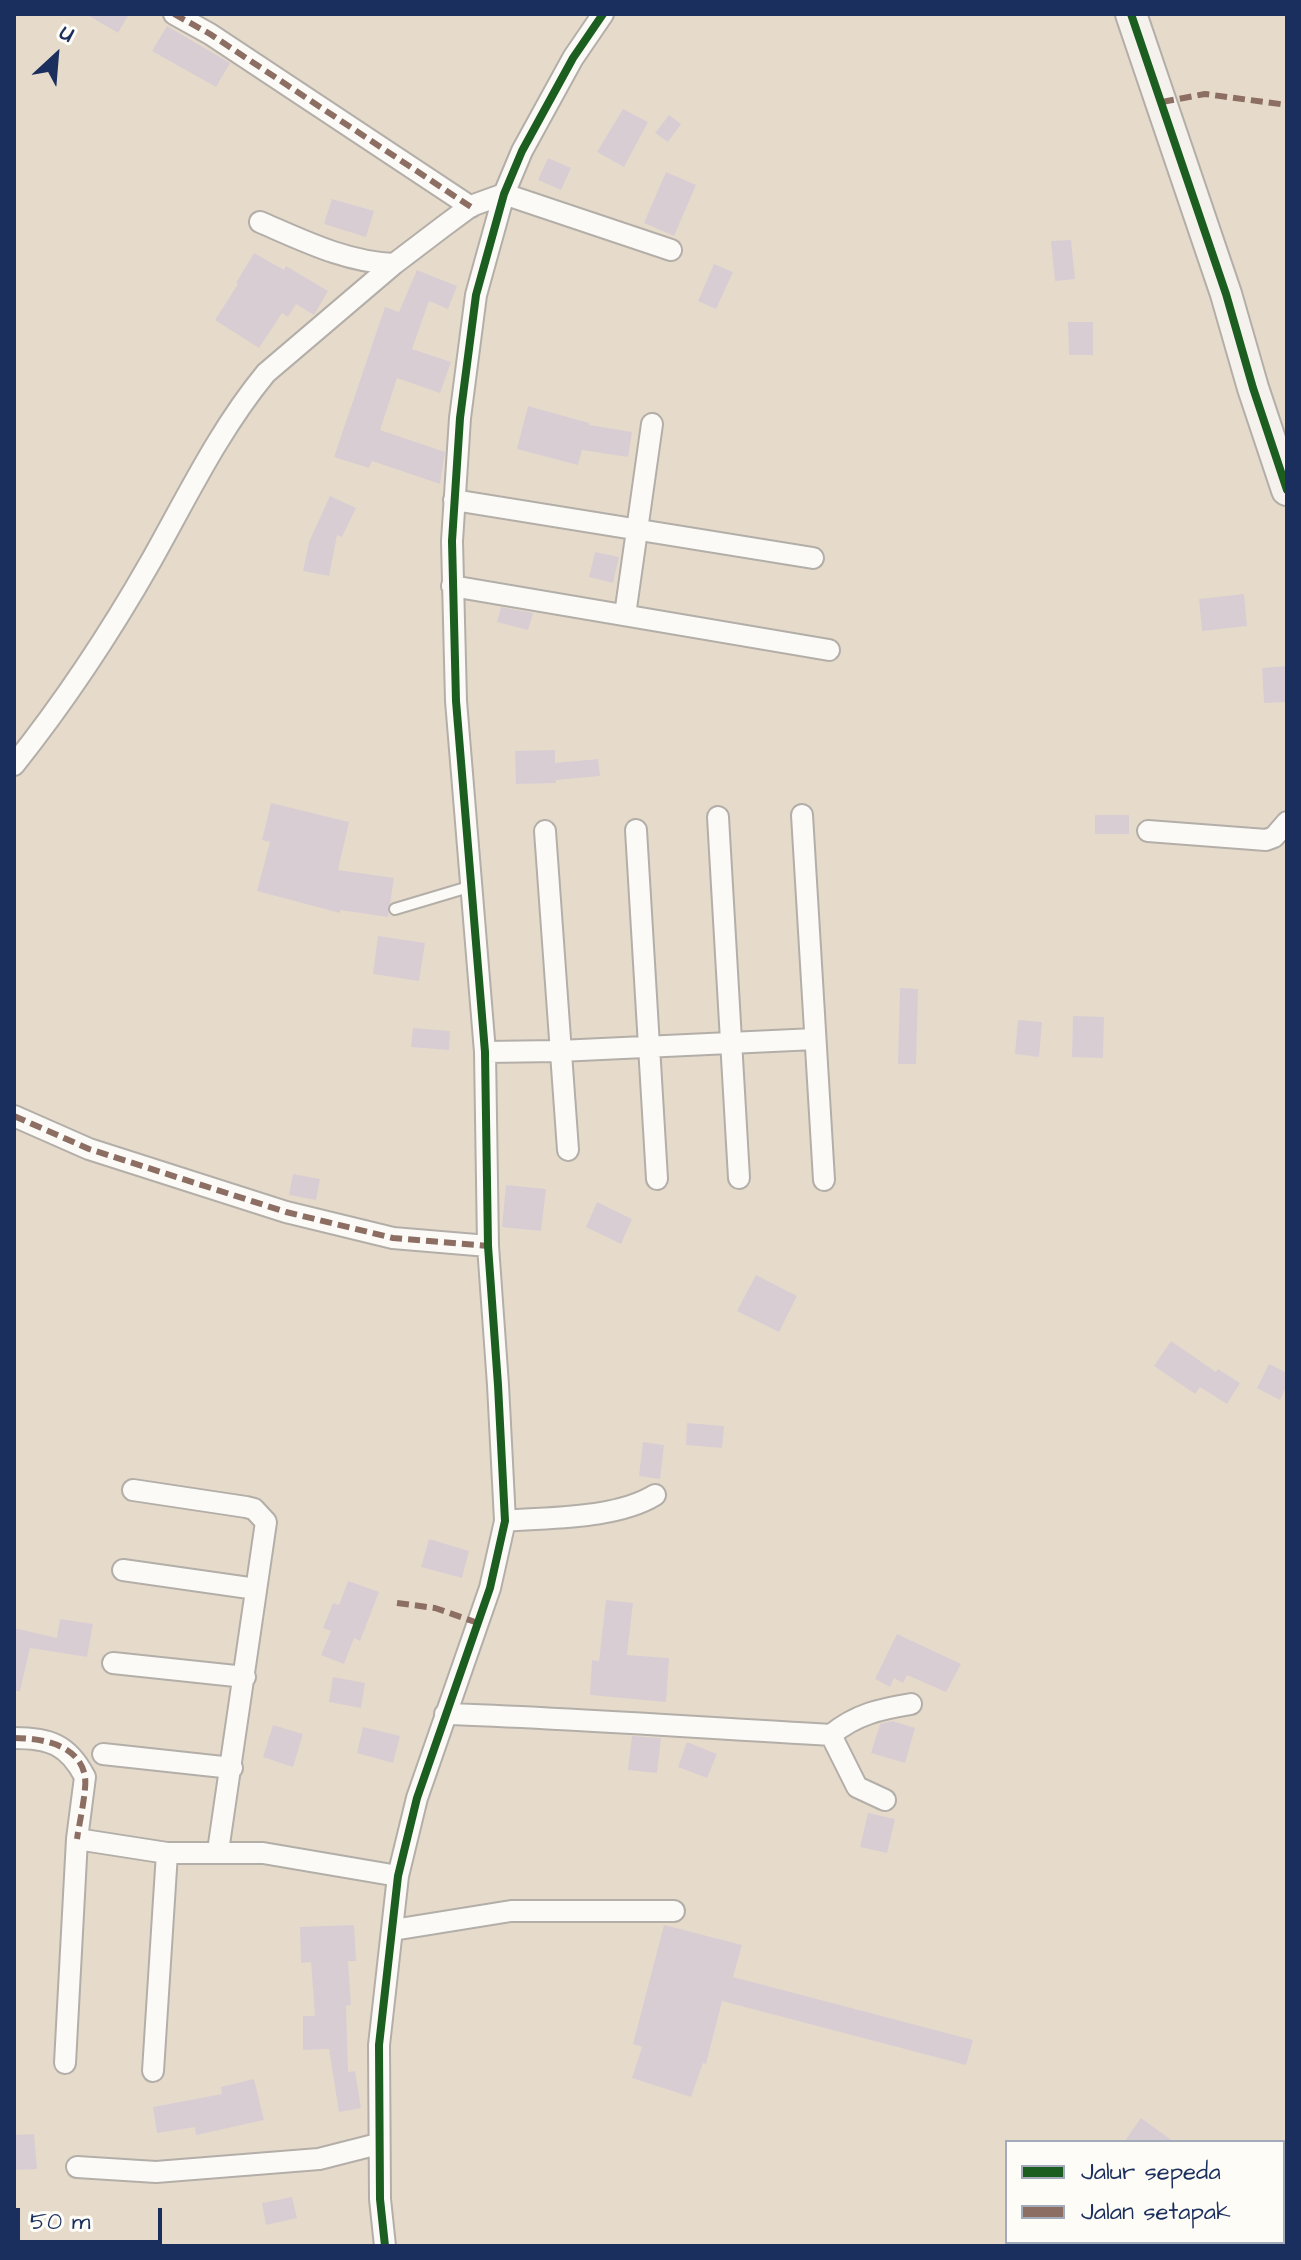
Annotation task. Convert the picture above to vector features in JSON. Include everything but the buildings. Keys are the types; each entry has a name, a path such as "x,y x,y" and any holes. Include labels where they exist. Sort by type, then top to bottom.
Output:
{"street":[{"path":"174,14 210,34 471,207"},
{"path":"1131,14 1221,279 1287,490"},
{"path":"385,2246 378,2144 379,2045 398,1876 417,1798 490,1588 505,1521 488,1246 485,1052 456,701 452,586 460,418 476,295 504,194 522,151 595,16"},
{"path":"14,765 97,652 223,431 249,394 266,373 394,264 471,207 504,194 671,250"},
{"path":"260,222 346,256 394,264"},
{"path":"625,615 652,424"},
{"path":"454,500 813,558"},
{"path":"452,586 829,650"},
{"path":"802,815 824,1180"},
{"path":"718,817 739,1178"},
{"path":"1148,831 1266,840 1274,837 1287,822"},
{"path":"636,830 657,1179"},
{"path":"545,831 568,1150"},
{"path":"485,1052 815,1039"},
{"path":"14,1116 89,1149 286,1212 393,1238 488,1246"},
{"path":"133,1490 246,1507 259,1513 266,1522 218,1851"},
{"path":"505,1521 616,1510 641,1504 655,1495"},
{"path":"123,1570 256,1589"},
{"path":"113,1663 245,1677"},
{"path":"445,1714 582,1718 831,1735 843,1724 868,1711 911,1704"},
{"path":"831,1735 857,1787 885,1800"},
{"path":"14,1738 52,1742 68,1751 85,1777 77,1839 65,2063"},
{"path":"103,1754 232,1768"},
{"path":"77,1839 167,1853 263,1853 398,1876"},
{"path":"153,2071 167,1853"},
{"path":"393,1930 511,1911 674,1911"},
{"path":"77,2167 156,2172 319,2159 378,2144"}],"lane":[{"path":"395,909 472,886"}],"marked path":[{"path":"174,14 210,34 471,207"},
{"path":"1162,102 1205,94 1287,105"},
{"path":"14,1116 89,1149 286,1212 393,1238 488,1246"},
{"path":"397,1603 435,1608 478,1623"},
{"path":"14,1738 57,1745 67,1750 82,1766 85,1790 77,1839"}],"cycle path":[{"path":"385,2246 380,2199 379,2045 398,1876 417,1798 490,1588 505,1521 488,1246 485,1052 456,701 452,541 460,418 476,295 504,194 522,151 573,58 603,14"},
{"path":"1131,14 1226,294 1287,490"}]}
